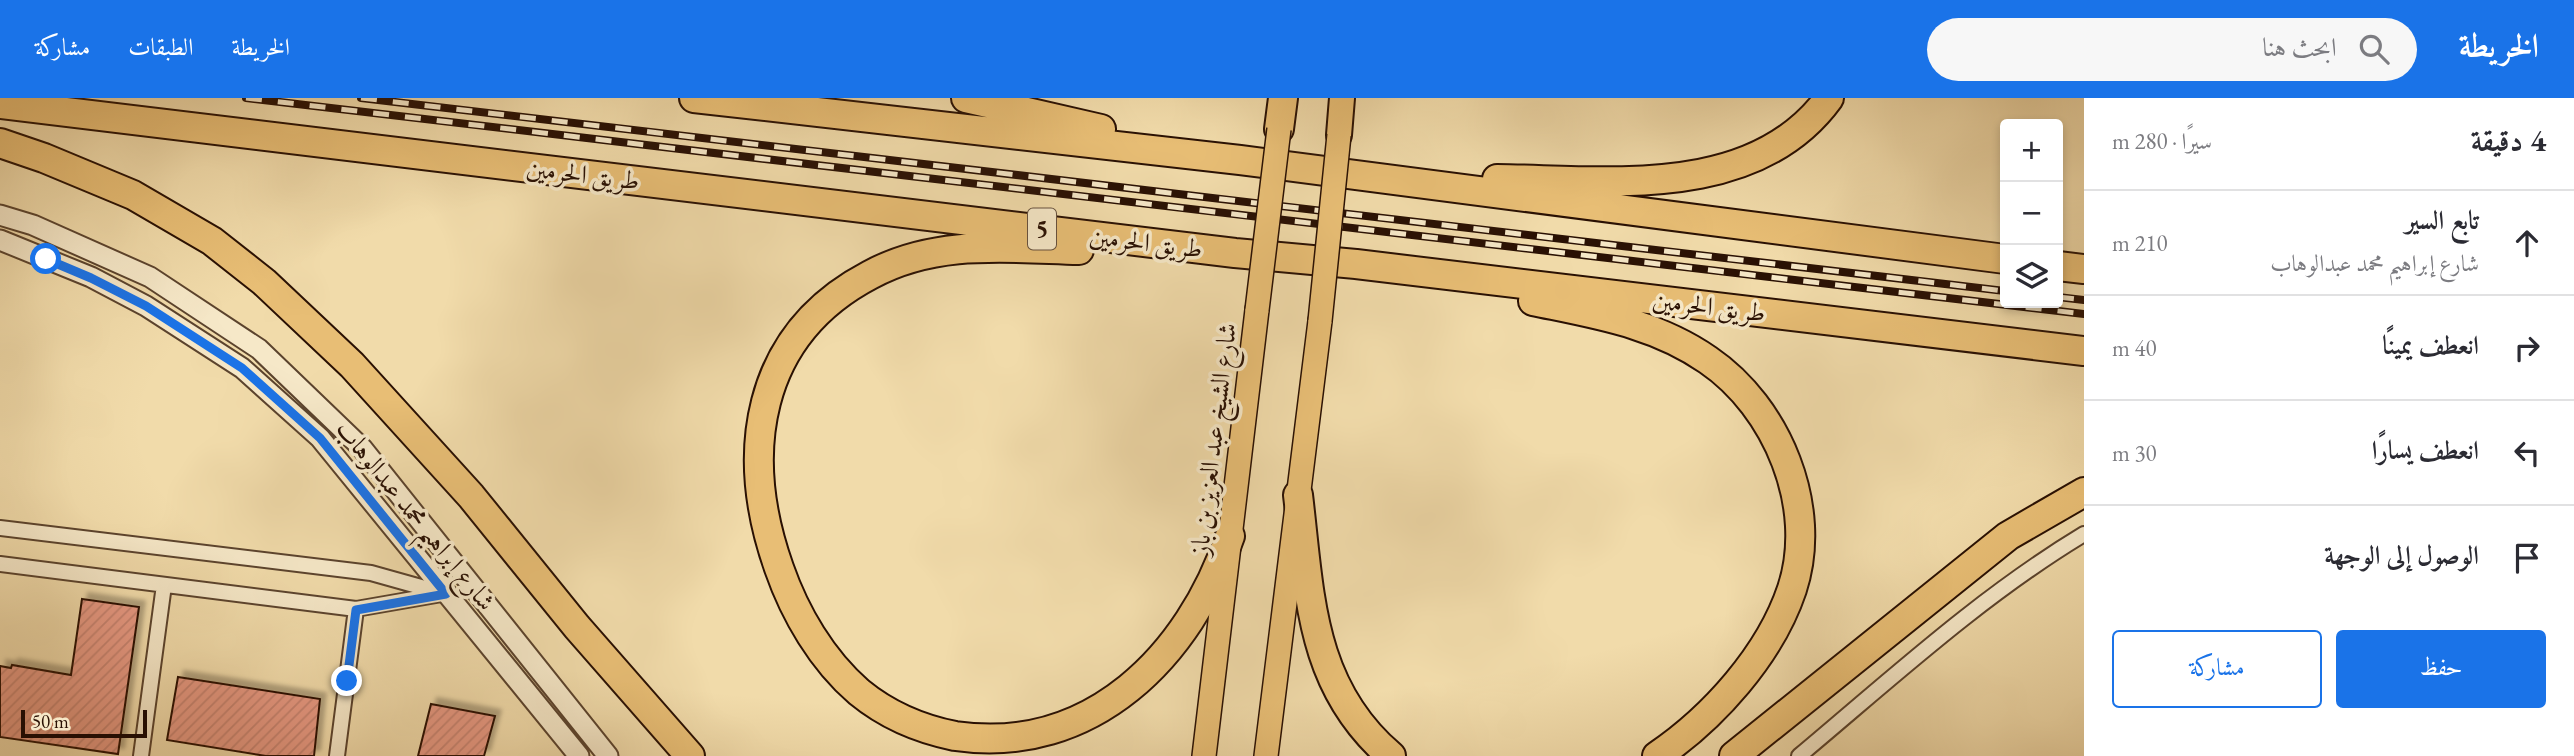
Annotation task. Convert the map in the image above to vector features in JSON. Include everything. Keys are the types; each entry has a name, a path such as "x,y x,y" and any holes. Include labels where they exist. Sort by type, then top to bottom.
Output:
{"highway":[{"path":"694,98 1240,160 2000,258"},
{"path":"965,98 1240,160"},
{"path":"1279,129 1283,98"},
{"path":"1339,135 1342,98"},
{"path":"1376,179 1666,180 1691,176 1738,164 1774,149 1799,132 1829,98"},
{"name":"طريق الحرمين","path":"0,104 1234,253 1356,264 2084,351"},
{"path":"0,143 133,195 212,241 264,282 352,365 471,496 577,627 690,756"},
{"path":"1230,536 1212,583 1187,626 1156,665 1116,701 1078,725 1042,737 1006,741 964,738 914,724 872,702 845,678 818,645 792,601 774,554 762,510 758,460 760,430 769,391 796,338 807,323 835,297 888,266 925,254 960,247 1234,253"},
{"path":"1356,264 1632,322 1693,350 1710,361 1742,389 1768,424 1786,463 1797,504 1798,547 1792,589 1770,634 1728,694 1692,729 1657,756"},
{"path":"2063,267 2084,269"},
{"path":"1734,756 2008,536 2084,492"},
{"path":"1298,495 1311,606 1320,650 1338,693 1351,713 1391,756"}],"main road":[{"name":"شارع الشيخ عبد العزيز بن باز","path":"1204,756 1279,129"},
{"path":"1266,756 1320,321 1339,135"}],"street":[{"path":"0,215 33,225 150,277 259,349 362,448 608,756"},
{"name":"شارع إبراهيم محمد عبدالوهاب","path":"0,240 91,278 146,306 242,368 320,438 579,756"},
{"path":"0,528 371,573 446,594"},
{"path":"1799,756 1986,600 2084,534"},
{"path":"0,564 356,610 446,594"},
{"path":"141,756 164,585"},
{"path":"337,756 356,610"}],"building":[{"path":"82,599 139,607 118,754 0,737 0,666 11,668 12,665 71,675"},
{"path":"178,677 320,699 314,756 266,756 167,740"},
{"path":"431,704 495,716 484,756 418,756"}],"railway":[{"path":"246,98 2084,314"},
{"path":"361,98 2000,290"},
{"path":"2063,298 2084,300"}],"route":[{"path":"46,259 146,306 242,368 320,438 446,594 356,610 347,681"}]}
